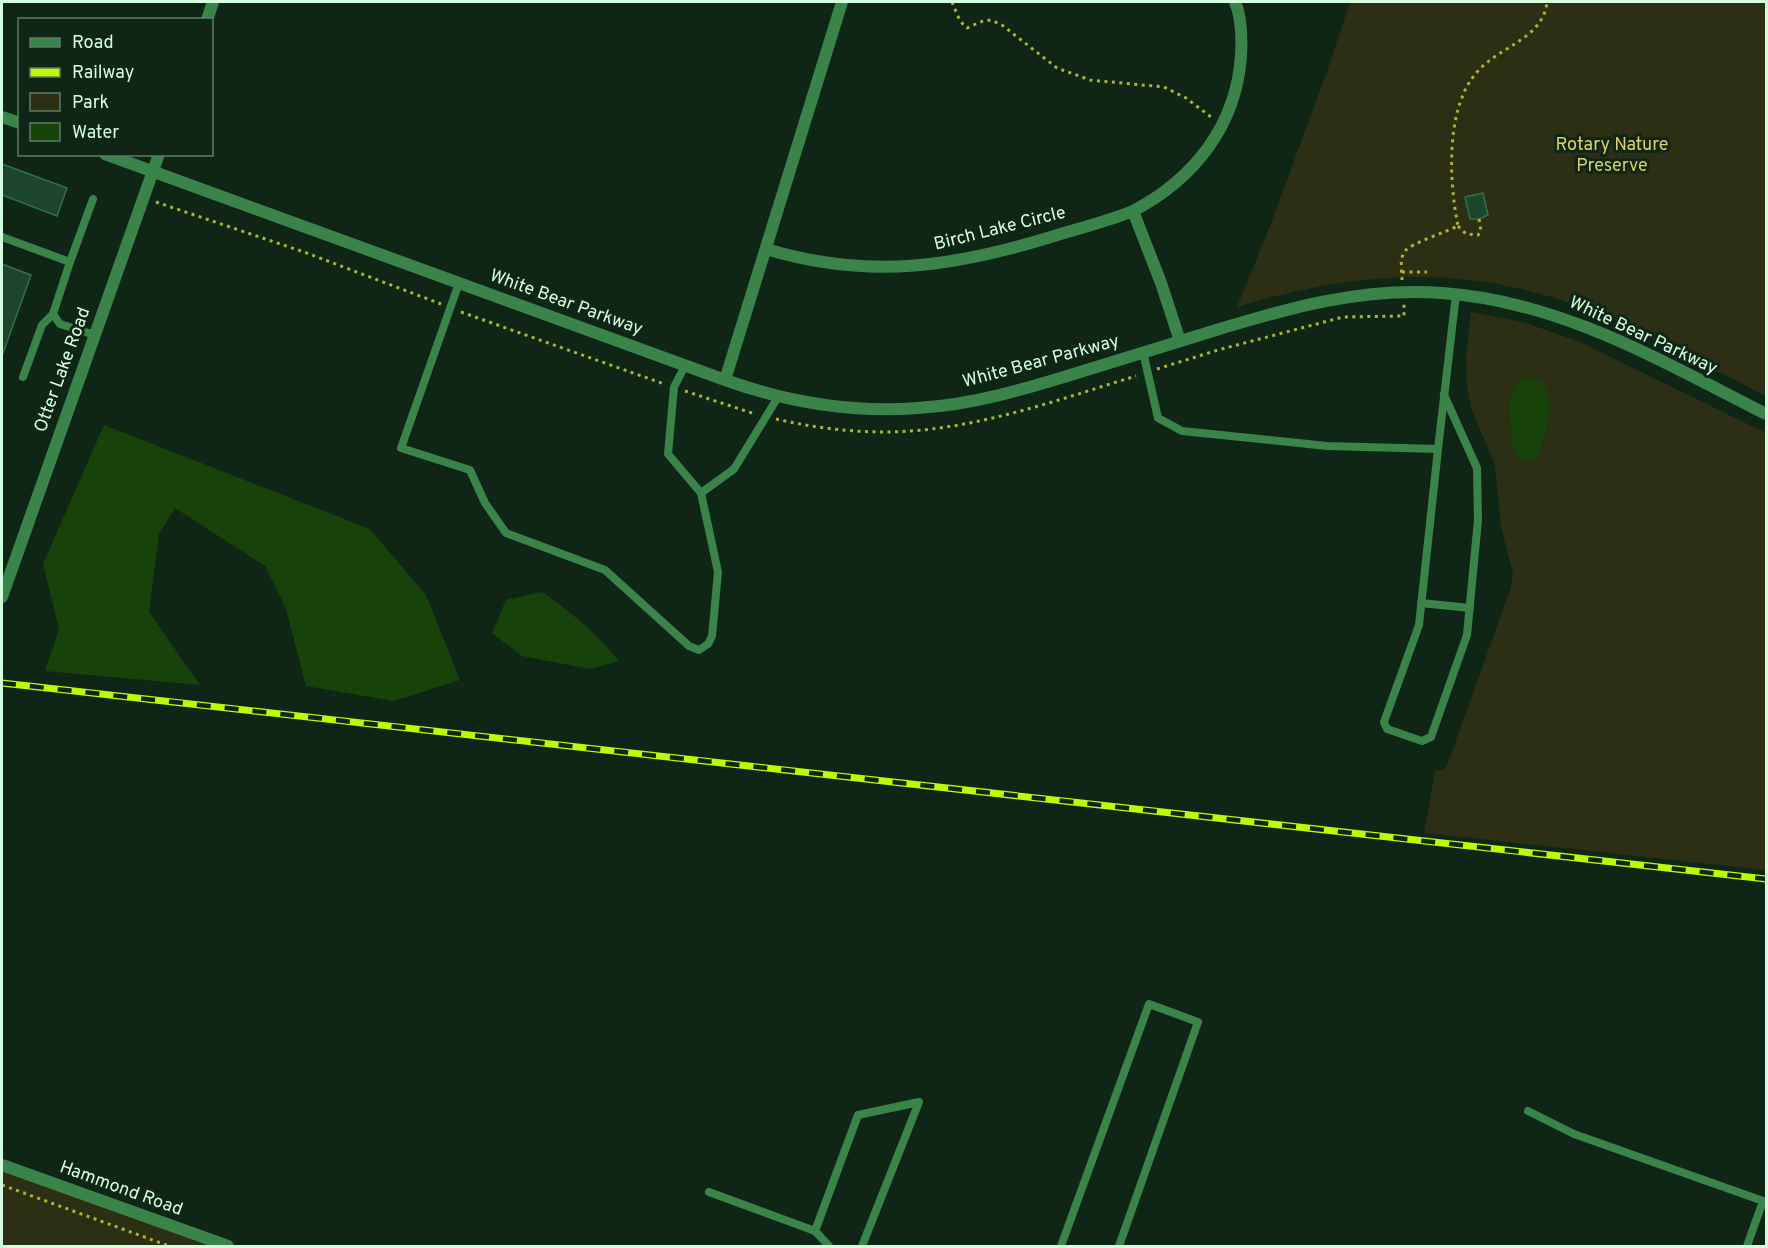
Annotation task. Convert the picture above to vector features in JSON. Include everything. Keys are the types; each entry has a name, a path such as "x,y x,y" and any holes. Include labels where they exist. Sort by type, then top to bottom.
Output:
{"street":[{"path":"208,18 213,2"},
{"path":"725,380 842,2"},
{"name":"Birch Lake Circle","path":"766,249 791,256 844,265 898,267 938,264 1004,251 1133,211 1168,190 1188,173 1204,155 1222,126 1235,92 1241,58 1240,20 1235,2"},
{"path":"2,117 18,122"},
{"name":"White Bear Parkway","path":"110,156 685,366 778,397 812,403 868,409 932,407 986,398 1017,391 1279,311 1336,298 1385,293 1456,294 1514,303 1580,324 1767,414"},
{"name":"Otter Lake Road","path":"2,597 158,156"},
{"path":"1133,211 1156,268 1180,341"},
{"name":"Hammond Road","path":"2,1165 228,1246"}],"lane":[{"path":"23,378 42,325 54,314 93,199"},
{"path":"2,237 70,262"},
{"path":"459,283 401,448 470,470 485,503 506,533 605,570 689,646 699,650 708,644 712,636 718,572 701,493 668,454 674,387 685,366"},
{"path":"1444,395 1477,468 1478,520 1467,635 1431,738 1422,741 1387,729 1384,722 1419,625 1444,395 1456,294"},
{"path":"54,314 60,324 94,335"},
{"path":"1143,352 1158,418 1182,431 1327,446 1438,449"},
{"path":"701,493 734,469 778,397"},
{"path":"1421,603 1470,608"},
{"path":"1061,1246 1149,1004 1198,1022 1119,1246"},
{"path":"815,1231 858,1115 919,1102 862,1246"},
{"path":"1528,1111 1574,1134 1765,1201 1747,1246"},
{"path":"709,1192 815,1231 829,1246"}],"path":[{"path":"952,2 960,21 967,28 991,20 1057,68 1090,80 1164,87 1186,98 1222,126"},
{"path":"1479,219 1481,231 1478,235 1466,234 1458,226 1451,184 1455,123 1460,98 1478,70 1534,30 1543,18 1548,2"},
{"path":"144,197 304,252 451,308 722,405 815,428 874,432 922,430 1013,413 1218,350 1343,317 1404,316"},
{"path":"1427,272 1402,272 1401,259 1405,250 1458,226"},
{"path":"2,1185 169,1246"}],"green space":[{"name":"Rotary Nature Preserve","path":"1350,2 1766,2 1766,396 1605,316 1537,293 1494,283 1452,278 1409,277 1367,280 1324,286 1237,307 1270,226"},
{"path":"1471,312 1526,323 1580,342 1766,433 1766,870 1424,833 1435,770 1443,770 1448,763 1510,590 1513,574 1501,527 1495,465 1471,408 1467,386 1466,356","holes":["1529,377 1539,379 1549,404 1538,457 1519,458 1512,445 1510,405"]},
{"path":"2,1165 226,1246 2,1246"}],"water":[{"path":"1534,377 1547,391 1549,412 1540,453 1535,460 1526,461 1518,457 1513,447 1510,404 1518,382"},
{"path":"104,425 370,529 426,595 460,680 394,701 306,686 286,609 265,566 175,508 159,534 149,612 200,685 45,671 59,629 43,564"},
{"path":"542,592 583,624 619,661 590,669 522,656 492,633 506,600"}],"building":[{"path":"2,164 67,188 57,216 2,195"},
{"path":"1483,193 1488,215 1479,219 1470,219 1465,197"},
{"path":"2,264 31,275 2,356"}],"railway":[{"path":"2,683 1766,879"}]}
